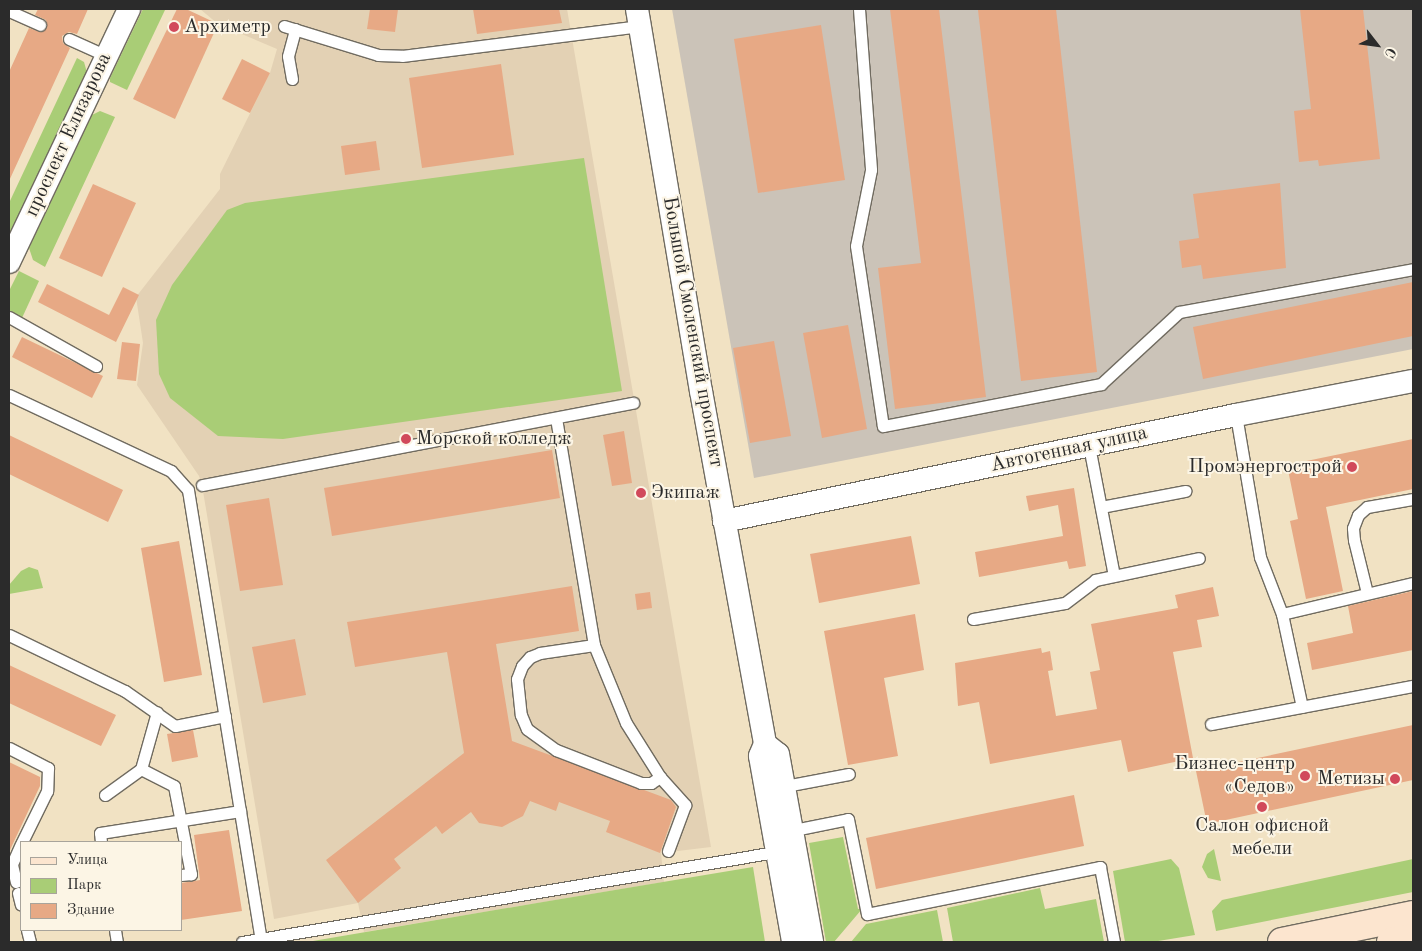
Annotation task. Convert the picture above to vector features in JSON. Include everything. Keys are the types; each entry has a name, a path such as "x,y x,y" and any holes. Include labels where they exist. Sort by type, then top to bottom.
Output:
{"main road":[{"path":"1282,942 1413,915"},
{"path":"1391,942 1413,938"}],"street":[{"name":"проспект Елизарова","path":"9,262 129,9"},
{"name":"Большой Смоленский проспект","path":"639,18 724,521 765,744 778,754 775,788 784,841 793,942"},
{"name":"Автогенная улица","path":"724,521 1236,415 1413,382"},
{"name":"Большой Смоленский проспект","path":"784,841 812,942"}],"lane":[{"path":"860,9 871,170 856,246 883,426 1101,384 1179,312 1413,270"},
{"path":"9,11 40,25"},
{"path":"292,79 288,56 290,28 378,55 402,56 639,18"},
{"path":"69,39 107,56"},
{"path":"9,316 96,366"},
{"path":"9,395 179,476 188,490 261,939"},
{"path":"202,485 633,403"},
{"path":"1236,415 1260,557 1282,614 1302,707"},
{"path":"556,418 594,645 626,722 660,777 685,804 668,851"},
{"path":"1088,446 1114,576"},
{"path":"1101,507 1185,491"},
{"path":"1367,592 1354,540 1353,528 1358,516 1367,507 1413,498"},
{"path":"973,619 1065,603 1095,580 1199,558"},
{"path":"1282,614 1367,592 1413,584"},
{"path":"9,635 125,691 175,726 225,716"},
{"path":"594,645 540,653 530,657 522,666 517,679 527,729 556,750 641,783 651,783 660,777"},
{"path":"1211,724 1413,686"},
{"path":"104,795 141,769 157,712"},
{"path":"9,748 48,768 47,791 23,841"},
{"path":"141,769 174,786 191,874 182,875"},
{"path":"775,788 849,774"},
{"path":"101,841 100,833 240,811"},
{"path":"242,942 784,841 848,819 867,914 1100,867 1114,942"},
{"path":"20,847 12,864 20,901"}],"shaded area":[{"name":"Морской колледж","path":"200,9 567,9 711,847 661,853 664,882 364,932 358,903 274,919 202,485 199,476 137,385 143,343 136,297 220,189 220,174 270,73 277,49 218,24"},
{"path":"672,9 1413,9 1413,349 754,478"}],"green space":[{"path":"143,9 165,10 127,90 110,82 110,78"},
{"path":"77,58 84,62 88,76 9,242 9,203"},
{"path":"100,111 115,117 45,267 33,260 29,248 92,115"},
{"path":"584,158 622,391 283,439 218,436 170,398 159,374 156,320 172,285 227,210 245,203"},
{"path":"19,271 39,281 22,318 9,311 9,291"},
{"path":"29,567 38,570 43,588 9,594 9,585 21,571"},
{"path":"843,837 858,909 862,909 834,942 826,942 809,843"},
{"path":"1214,849 1221,881 1208,878 1202,867 1207,854"},
{"path":"1171,859 1179,868 1195,935 1152,942 1125,942 1113,871"},
{"path":"1413,859 1413,892 1216,931 1212,911 1222,900"},
{"path":"753,867 765,942 307,942 537,903"},
{"path":"1040,888 1045,909 1096,899 1104,942 953,942 947,908"},
{"path":"937,910 943,942 851,942 866,924"}],"building":[{"path":"38,9 88,9 77,34 69,32 62,36 63,43 70,48 9,181 9,72 29,28 40,32 47,28 46,20 35,15"},
{"path":"177,9 186,9 218,24 175,119 133,99"},
{"path":"370,9 398,9 395,32 367,29"},
{"path":"473,9 559,9 562,23 477,34"},
{"path":"890,9 939,9 986,397 895,409 878,268 921,263"},
{"path":"1056,9 1097,372 1021,381 978,10"},
{"path":"1300,9 1363,9 1380,159 1319,166 1318,160 1299,162 1294,111 1311,109"},
{"path":"821,25 845,180 758,193 734,39"},
{"path":"242,59 270,73 250,113 222,99"},
{"path":"501,64 514,155 422,168 409,78"},
{"path":"376,141 380,170 345,175 341,146"},
{"path":"1280,183 1286,268 1203,279 1201,265 1182,268 1179,241 1199,238 1193,194"},
{"path":"93,184 136,203 102,277 59,258"},
{"path":"1413,282 1413,336 1203,379 1193,327"},
{"path":"47,284 109,315 123,287 139,295 116,342 38,302"},
{"path":"848,325 867,429 822,438 803,333"},
{"path":"22,337 103,376 92,398 12,357"},
{"path":"774,341 791,436 750,443 733,348"},
{"path":"122,342 140,344 136,381 117,379"},
{"path":"624,431 632,483 612,486 603,435"},
{"path":"9,435 123,490 108,522 9,474"},
{"path":"1413,439 1413,489 1326,507 1343,591 1306,599 1290,521 1298,519 1287,465"},
{"path":"552,450 560,498 332,536 324,488"},
{"path":"1074,488 1086,566 1069,569 1067,561 979,577 975,552 1063,536 1058,505 1029,511 1026,496"},
{"path":"269,498 283,585 240,591 226,505"},
{"path":"911,536 920,584 819,603 810,554"},
{"path":"179,541 202,675 164,682 141,548"},
{"path":"572,586 579,631 496,644 512,741 671,800 676,807 660,853 606,832 610,821 559,802 556,811 530,801 523,816 502,827 479,823 471,812 442,834 436,826 394,859 401,868 358,903 326,860 464,753 447,652 355,667 347,622"},
{"path":"1213,587 1219,616 1197,620 1202,647 1173,652 1193,758 1128,772 1121,740 990,764 979,702 958,706 955,663 1041,648 1042,653 1050,651 1053,670 1048,671 1056,716 1097,709 1090,672 1100,670 1091,624 1178,608 1175,595"},
{"path":"1413,591 1413,650 1312,670 1307,643 1353,633 1348,606"},
{"path":"650,592 652,608 637,610 635,594"},
{"path":"915,614 924,670 884,678 898,756 848,765 824,631"},
{"path":"295,639 306,695 263,703 252,647"},
{"path":"9,665 116,715 101,746 9,703"},
{"name":"Бизнес-центр «Седов»","path":"1413,725 1413,780 1207,824 1196,771"},
{"path":"193,730 198,757 172,762 167,734"},
{"path":"9,762 40,777 40,786 9,852"},
{"path":"1074,795 1084,846 876,889 866,838"},
{"path":"229,830 242,911 182,920 182,883 200,880 194,835"}],"place":[{"name":"Архиметр","path":"174,27"},
{"name":"Морской колледж","path":"406,439"},
{"name":"Промэнергострой","path":"1352,467"},
{"name":"Экипаж","path":"641,493"},
{"name":"Бизнес-центр «Седов»","path":"1305,776"},
{"name":"Метизы","path":"1395,779"},
{"name":"Салон офисной мебели","path":"1262,807"}]}
